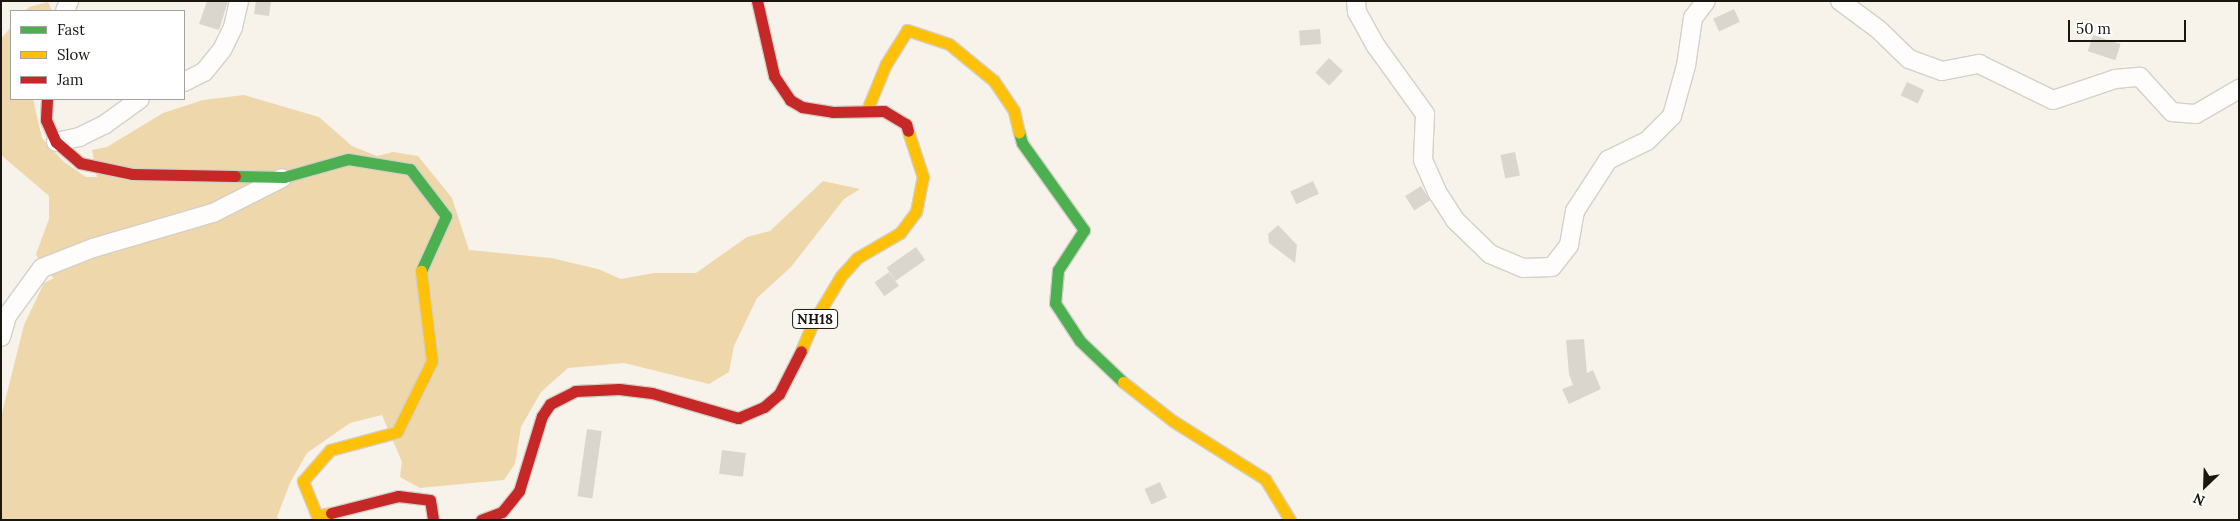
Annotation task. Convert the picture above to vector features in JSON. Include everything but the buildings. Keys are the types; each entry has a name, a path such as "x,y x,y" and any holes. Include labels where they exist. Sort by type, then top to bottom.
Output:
{"street":[{"path":"185,82 204,72 222,50 233,26 239,1"},
{"name":"NH18","path":"481,520 502,512 519,491 542,416 559,398 575,391 619,389 652,393 738,418 764,407 779,394 791,376 814,321 841,276 857,258 900,233 916,212 923,177 906,124 884,111 833,112 802,107 790,100 774,76 757,1"},
{"path":"1356,1 1357,12 1376,46 1425,114 1423,160 1437,192 1455,220 1490,254 1524,268 1552,267 1569,245 1575,211 1608,160 1648,141 1672,116 1683,80 1693,18 1706,1"},
{"path":"1840,1 1878,29 1909,59 1942,71 1979,64 2053,100 2115,79 2140,77 2172,112 2196,114 2239,89"},
{"path":"867,110 886,64 908,30 949,44 994,81 1014,111 1022,143 1084,230 1058,270 1055,303 1080,341 1128,387 1172,421 1265,479 1290,520"},
{"path":"47,100 46,120 56,142 80,163 132,174 284,177"},
{"path":"56,142 79,137 104,125 139,100"},
{"path":"1,337 7,316 42,268 93,248 214,213 284,177 348,159 410,169 446,216 419,275 432,361 396,432 330,450 303,481 317,516 398,496 430,500 433,520"}],"shaded area":[{"path":"48,2 52,10 26,10 29,7"},
{"path":"10,28 10,100 33,100 42,138 64,162 86,177 97,177 92,150 107,147 163,113 203,100 244,95 319,117 352,146 377,156 393,152 418,156 452,198 469,250 551,258 598,269 621,279 654,273 696,273 747,237 770,231 823,181 860,189 844,199 791,267 757,298 734,346 729,372 709,384 624,363 568,368 541,392 521,427 515,464 504,480 420,488 400,477 402,462 382,415 350,423 307,453 290,483 277,517 280,520 1,520 1,417 24,325 44,283 54,278 42,268 36,254 49,219 49,196 1,155 1,39"}],"traffic: fast":[{"path":"1019,132 1022,143 1084,230 1058,270 1055,303 1080,341 1123,382"},
{"path":"235,176 284,177 348,159 410,169 446,216 421,271"}],"traffic: slow":[{"path":"867,110 886,64 907,30 949,44 994,81 1014,111 1019,132"},
{"path":"801,351 814,321 841,276 857,258 900,233 916,212 923,177 908,131"},
{"path":"331,513 317,516 303,481 330,450 397,432 432,361 421,271"},
{"path":"1123,382 1173,421 1265,479 1290,520"}],"traffic: jam":[{"path":"757,1 774,76 790,100 802,107 833,112 884,111 906,124 908,131"},
{"path":"47,100 46,120 56,142 80,163 132,174 235,176"},
{"path":"481,520 502,512 519,491 542,416 550,404 575,391 619,389 652,393 738,418 764,407 779,394 801,351"},
{"path":"331,513 398,496 430,500 433,520"}]}
